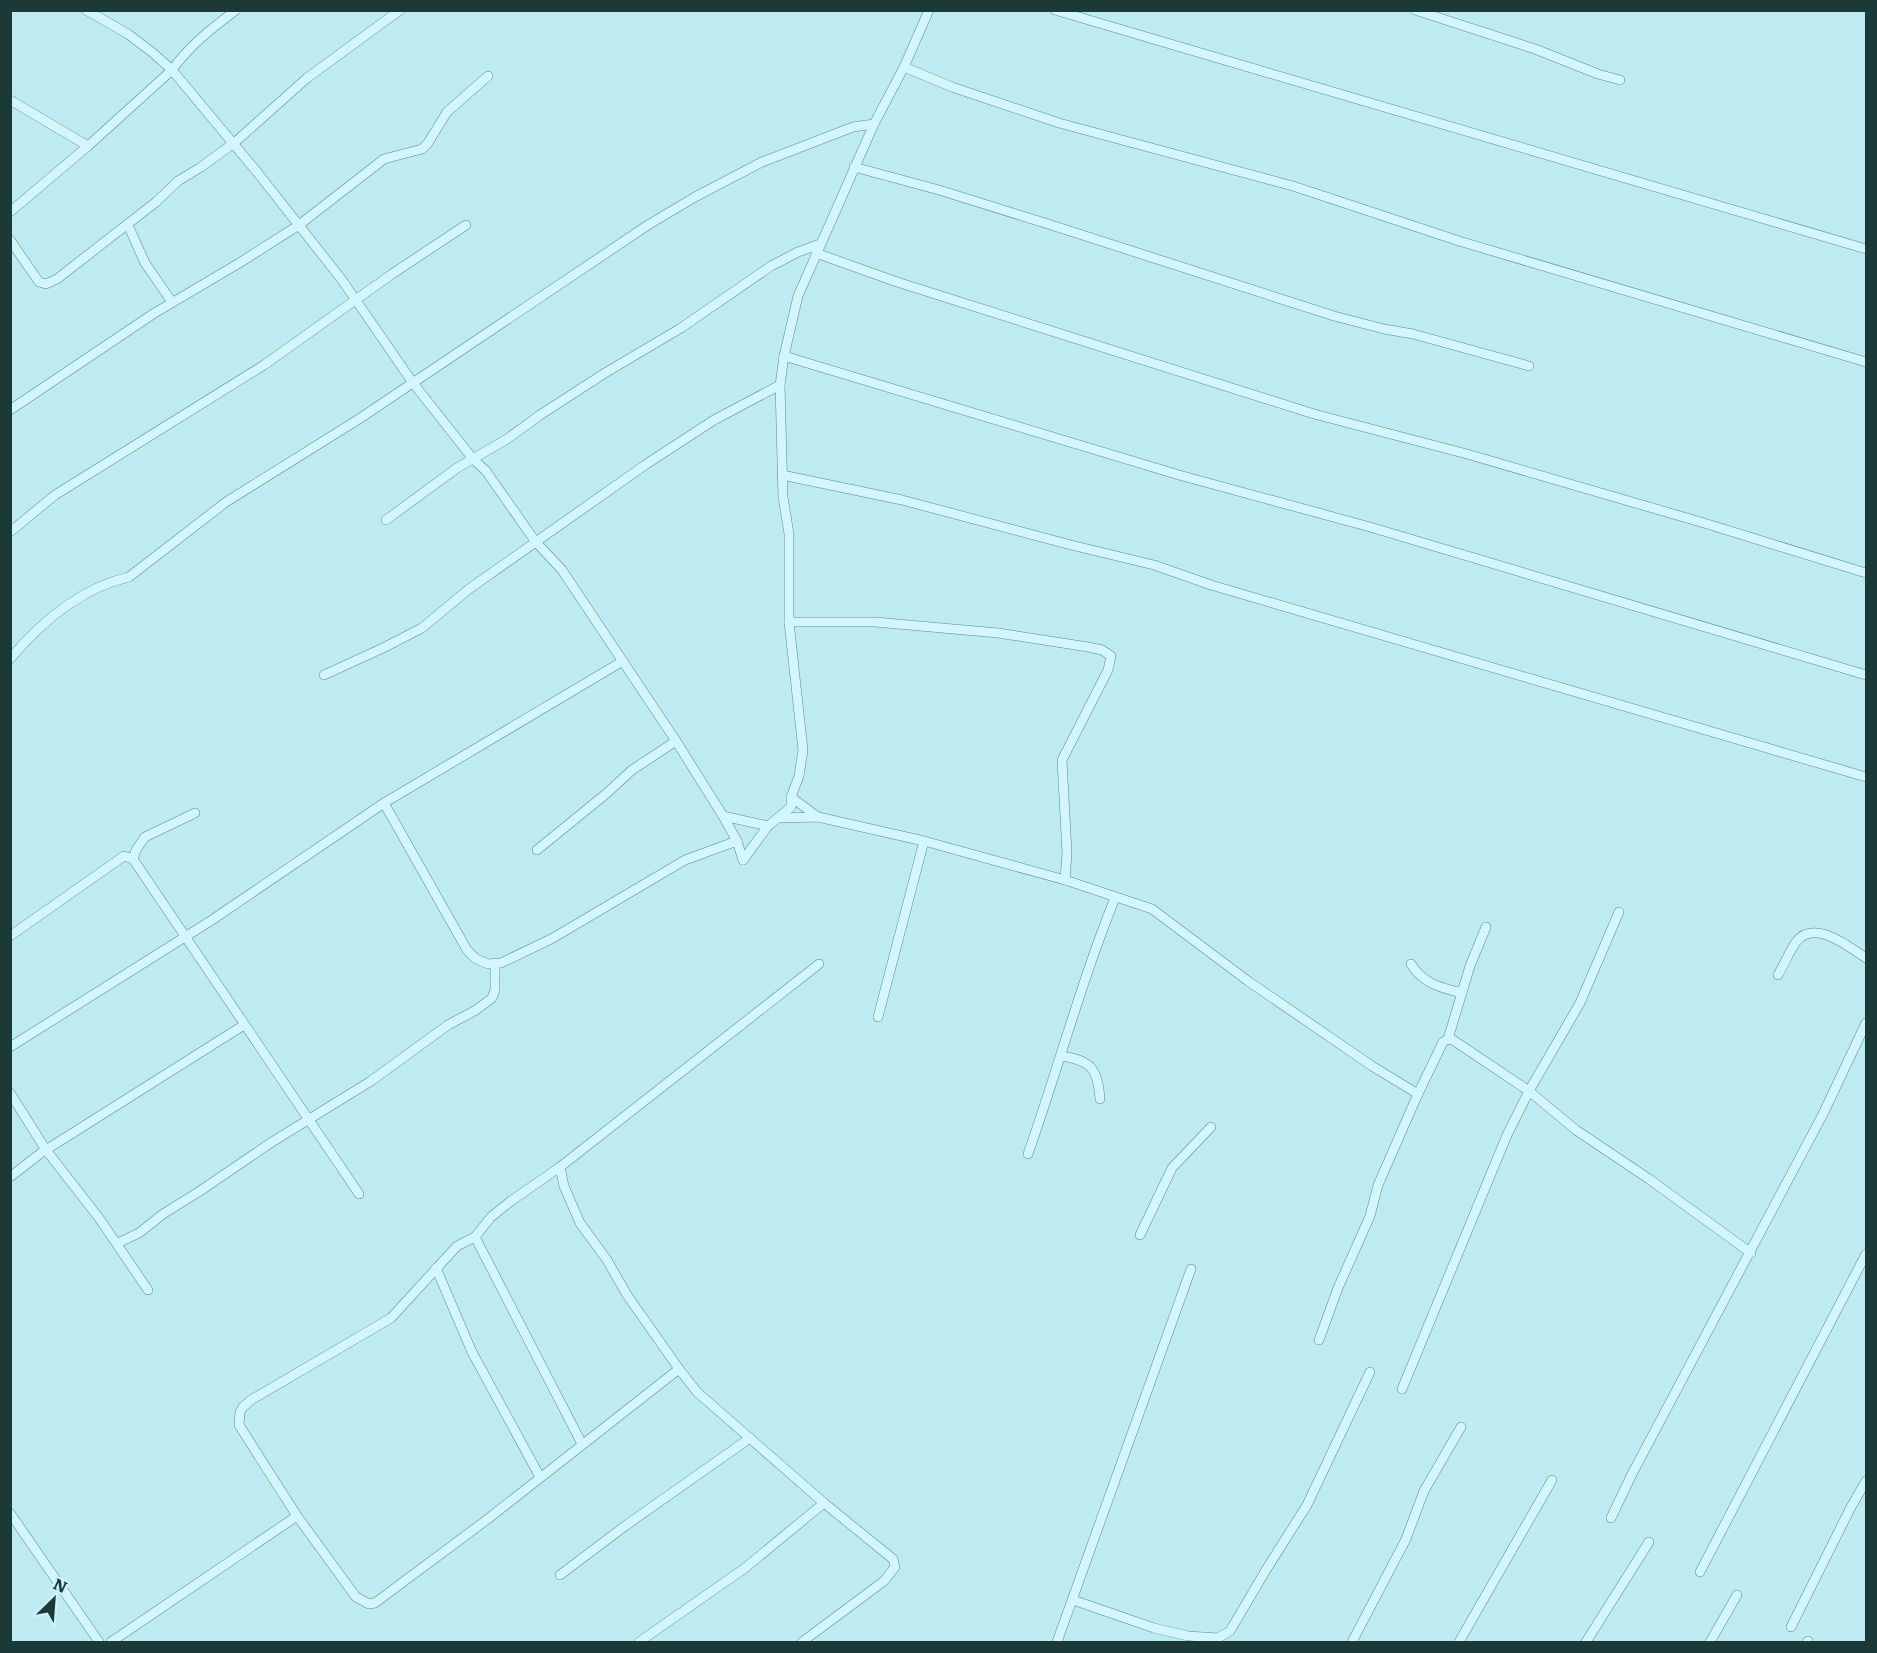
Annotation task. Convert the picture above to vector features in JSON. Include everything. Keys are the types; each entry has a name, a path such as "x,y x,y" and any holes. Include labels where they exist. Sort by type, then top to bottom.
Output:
{"street":[{"path":"86,10 128,34 172,70 234,143 357,300 413,383 473,459 486,471 535,541 562,570 723,816 737,841 743,860 768,826 791,807 791,797 800,776 803,750 789,622 789,534 783,497 780,385 784,356 798,296 818,248 929,10"},
{"path":"10,212 88,146 172,70 182,56 210,30 236,10"},
{"path":"10,240 39,282 46,284 57,279 128,225 178,181 234,143 307,78 400,10"},
{"path":"1055,10 1866,249"},
{"path":"1415,10 1535,49 1598,74 1620,80"},
{"path":"904,67 952,87 1059,123 1293,186 1459,241 1866,362"},
{"path":"10,410 172,302 299,225 384,159 422,148 428,143 447,112 488,76"},
{"path":"10,100 88,146"},
{"path":"10,659 30,635 84,594 110,581 129,577 226,502 413,383 648,225 762,162 853,127 874,124"},
{"path":"854,167 939,190 1334,316 1384,330 1413,334 1529,366"},
{"path":"128,225 145,263 172,302"},
{"path":"10,532 55,495 264,365 392,274 466,225"},
{"path":"386,520 457,468 507,439 605,373 681,328 771,266 798,252 818,248 908,285 1303,410 1489,460 1866,573"},
{"path":"784,356 1179,475 1382,530 1866,675"},
{"path":"324,675 422,628 469,589 535,541 714,420 780,385"},
{"path":"782,475 902,500 1154,565 1212,585 1866,777"},
{"path":"789,622 875,622 998,633 1089,646 1102,650 1110,656 1108,670 1062,760 1065,880"},
{"path":"10,1047 184,938 384,803 623,660"},
{"path":"537,850 632,770 676,741"},
{"path":"791,797 818,817"},
{"path":"384,803 467,950 476,959 488,964 501,963 553,938 685,860 737,841"},
{"path":"133,859 136,850 146,837 195,813"},
{"path":"723,816 768,826"},
{"path":"779,818 818,817 924,841 1065,880 1152,909 1248,981 1372,1066 1418,1094"},
{"path":"878,1017 924,841"},
{"path":"10,936 124,856 133,859 184,938 359,1194"},
{"path":"1028,1154 1053,1085 1090,960 1115,898"},
{"path":"1402,1389 1507,1135 1529,1091 1580,1003 1619,912"},
{"path":"1319,1340 1338,1288 1370,1216 1378,1185 1418,1094 1443,1042 1448,1039 1470,966 1486,927"},
{"path":"1778,975 1797,941 1807,934 1820,932 1866,958"},
{"path":"118,1243 139,1233 163,1214 371,1081 448,1025 476,1010 492,998 495,990 495,964"},
{"path":"679,1370 375,1603 369,1604 356,1597 297,1516 239,1425 243,1407 251,1400 391,1318 457,1246 475,1237 491,1217 511,1200 560,1167 819,964"},
{"path":"1411,964 1418,975 1428,982 1462,993"},
{"path":"1611,1518 1632,1474 1823,1114 1866,1023"},
{"path":"10,1178 46,1150 244,1025"},
{"path":"1448,1039 1466,1048 1529,1091 1576,1130 1650,1179 1751,1253"},
{"path":"1061,1056 1080,1059 1090,1066 1099,1084 1100,1099"},
{"path":"10,1093 46,1150 118,1243 148,1290"},
{"path":"1140,1235 1172,1168 1211,1127"},
{"path":"560,1167 564,1186 580,1223 679,1370 697,1392 824,1503 893,1558 895,1568 884,1581 802,1642"},
{"path":"475,1237 582,1444"},
{"path":"1700,1572 1866,1254"},
{"path":"436,1268 472,1352 540,1478"},
{"path":"1057,1642 1191,1269"},
{"path":"1073,1600 1154,1628 1188,1636 1218,1638 1230,1631 1307,1504 1370,1372"},
{"path":"1352,1642 1406,1539 1424,1491 1461,1427"},
{"path":"561,1575 750,1438"},
{"path":"1459,1642 1552,1480"},
{"path":"1791,1627 1866,1481"},
{"path":"639,1642 745,1568 824,1503"},
{"path":"10,1513 99,1642"},
{"path":"111,1642 297,1516"},
{"path":"1586,1642 1649,1542"},
{"path":"1710,1642 1737,1594"}]}
